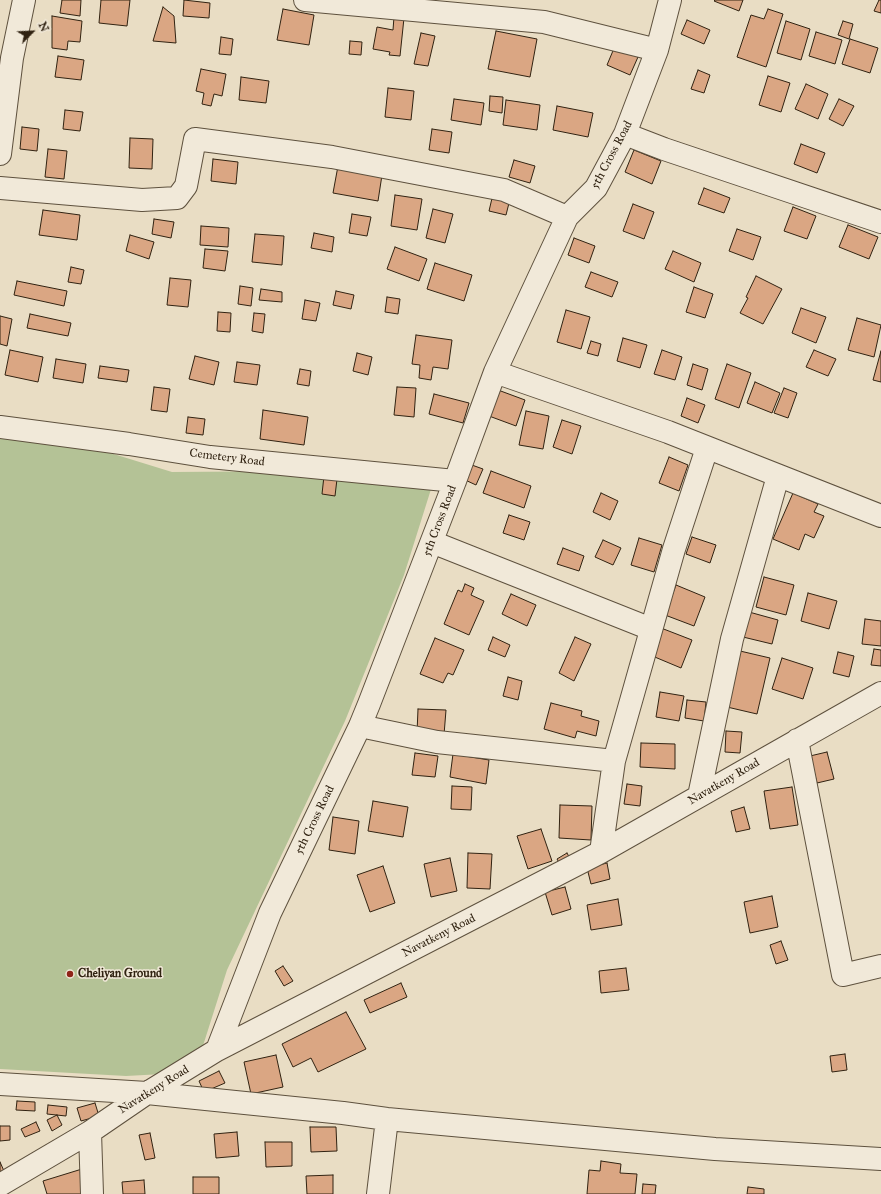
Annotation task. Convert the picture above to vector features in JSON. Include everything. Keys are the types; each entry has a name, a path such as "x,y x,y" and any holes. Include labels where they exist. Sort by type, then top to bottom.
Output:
{"street":[{"path":"0,154 12,58 24,0"},
{"path":"305,0 544,22 657,50"},
{"name":"5th Cross Road","path":"217,1050 270,913 360,726 432,542 495,372 567,216 596,188 625,134 657,50 670,0"},
{"path":"625,134 672,152 881,222"},
{"path":"0,188 142,200 177,198 186,186 195,139 332,157 504,190 567,216"},
{"path":"495,372 660,430 881,516"},
{"name":"Cemetery Road","path":"0,427 129,444 210,457 455,481"},
{"path":"601,852 614,761 674,549 707,448"},
{"path":"699,796 732,639 778,476"},
{"path":"432,542 651,629"},
{"name":"Navatkeny Road","path":"0,1185 90,1132 147,1093 217,1050 601,852 881,693"},
{"path":"360,726 437,742 614,761"},
{"path":"797,740 843,975 881,966"},
{"path":"0,1084 147,1093 343,1113 387,1119 715,1148 881,1159"},
{"path":"378,1194 387,1119"},
{"path":"90,1132 92,1194"}],"green space":[{"path":"0,419 172,472 311,471 432,486 404,575 345,721 227,970 201,1052 163,1074 126,1076 0,1069"}],"building":[{"path":"62,0 81,0 80,16 60,13"},
{"path":"101,0 130,0 127,26 99,23"},
{"path":"184,0 210,3 209,18 183,16"},
{"path":"743,0 739,11 714,1"},
{"path":"879,0 881,0 881,13 874,11"},
{"path":"163,7 174,16 176,43 153,41"},
{"path":"283,9 314,15 309,45 277,40"},
{"path":"768,9 783,14 766,67 737,57 751,15 764,19"},
{"path":"52,16 82,21 80,42 68,41 67,50 52,48"},
{"path":"394,17 404,18 400,56 389,55 390,52 373,49 377,27 393,30"},
{"path":"687,20 710,30 704,44 681,34"},
{"path":"786,21 810,29 801,60 777,53"},
{"path":"843,21 853,24 849,39 838,35"},
{"path":"496,31 537,39 530,77 488,69"},
{"path":"816,32 842,40 835,64 809,56"},
{"path":"421,33 435,36 428,66 414,64"},
{"path":"221,37 233,39 231,55 219,54"},
{"path":"850,39 878,48 870,73 842,64"},
{"path":"350,41 362,42 361,55 349,54"},
{"path":"615,46 638,57 630,75 607,65"},
{"path":"58,56 84,60 81,80 55,77"},
{"path":"201,69 226,74 222,96 214,94 211,106 202,104 204,93 196,91"},
{"path":"698,70 710,75 704,93 691,89"},
{"path":"768,76 790,83 781,112 759,105"},
{"path":"241,77 269,81 266,103 239,100"},
{"path":"806,84 828,94 818,119 795,109"},
{"path":"388,88 414,91 411,120 385,117"},
{"path":"490,96 503,97 502,113 489,111"},
{"path":"454,99 484,103 481,125 451,120"},
{"path":"839,99 854,106 843,126 829,119"},
{"path":"506,100 540,105 537,130 503,125"},
{"path":"557,106 593,113 588,137 553,130"},
{"path":"65,110 83,112 80,131 63,129"},
{"path":"22,127 39,129 37,151 20,149"},
{"path":"432,129 452,132 449,153 429,150"},
{"path":"130,138 153,139 152,169 129,168"},
{"path":"801,144 825,153 817,173 794,164"},
{"path":"48,149 67,151 64,179 45,177"},
{"path":"634,150 661,161 652,184 625,172"},
{"path":"213,159 238,162 236,184 211,181"},
{"path":"514,160 535,166 530,183 509,177"},
{"path":"338,166 382,175 378,201 333,193"},
{"path":"704,188 730,198 724,213 698,204"},
{"path":"493,194 510,199 506,215 489,211"},
{"path":"395,195 422,199 417,230 391,226"},
{"path":"633,204 654,212 644,239 623,231"},
{"path":"793,207 816,216 807,239 784,231"},
{"path":"433,209 453,214 445,243 426,238"},
{"path":"43,210 80,215 77,240 39,235"},
{"path":"352,214 371,217 367,236 349,233"},
{"path":"154,219 174,222 171,238 152,234"},
{"path":"848,225 878,237 869,259 839,247"},
{"path":"201,226 229,228 228,247 200,245"},
{"path":"737,229 761,237 753,260 729,251"},
{"path":"314,233 334,237 332,252 311,248"},
{"path":"255,234 284,236 282,265 252,262"},
{"path":"130,235 154,242 149,259 126,251"},
{"path":"574,238 595,246 589,263 568,255"},
{"path":"395,247 427,259 419,281 387,269"},
{"path":"205,249 228,251 225,271 203,268"},
{"path":"673,251 701,263 694,282 665,269"},
{"path":"435,263 472,275 464,301 427,289"},
{"path":"71,267 84,270 81,284 68,282"},
{"path":"591,272 618,282 612,297 585,287"},
{"path":"756,276 782,289 763,324 740,313 748,298 746,297"},
{"path":"170,278 191,280 188,307 167,305"},
{"path":"17,281 67,291 64,306 14,295"},
{"path":"240,286 253,288 251,306 238,304"},
{"path":"694,287 713,294 705,318 686,312"},
{"path":"261,289 282,292 282,302 259,300"},
{"path":"336,291 354,295 351,309 333,305"},
{"path":"387,297 400,299 398,314 385,312"},
{"path":"305,300 320,303 316,321 302,319"},
{"path":"801,308 826,317 816,343 792,333"},
{"path":"566,310 590,317 581,349 557,342"},
{"path":"218,312 231,313 230,332 217,331"},
{"path":"254,313 265,314 263,333 252,331"},
{"path":"30,314 71,323 68,336 27,328"},
{"path":"0,316 12,319 7,346 0,344"},
{"path":"857,318 881,325 874,357 848,350"},
{"path":"416,335 452,340 448,369 433,367 431,380 419,378 420,365 412,364"},
{"path":"623,338 647,345 640,368 617,361"},
{"path":"591,341 601,344 598,356 587,353"},
{"path":"10,350 43,357 38,382 5,375"},
{"path":"662,350 682,357 675,380 654,374"},
{"path":"814,350 836,359 828,376 806,367"},
{"path":"881,351 881,382 873,380"},
{"path":"357,353 372,357 368,375 353,371"},
{"path":"195,356 219,362 214,385 189,379"},
{"path":"56,359 86,364 83,383 53,378"},
{"path":"237,362 260,365 257,385 234,382"},
{"path":"693,364 708,369 702,390 687,385"},
{"path":"727,364 751,373 739,408 715,399"},
{"path":"100,366 129,370 127,382 98,378"},
{"path":"300,369 311,371 309,386 297,384"},
{"path":"755,382 780,393 772,413 747,403"},
{"path":"154,387 170,389 167,412 151,410"},
{"path":"397,387 416,388 414,417 394,415"},
{"path":"784,388 797,393 788,418 774,413"},
{"path":"498,390 525,400 516,426 489,416"},
{"path":"434,394 469,403 463,423 429,414"},
{"path":"687,398 705,405 698,423 681,416"},
{"path":"263,410 308,417 304,445 260,439"},
{"path":"526,411 549,416 543,449 519,445"},
{"path":"188,417 205,419 203,435 186,433"},
{"path":"562,420 581,426 572,454 553,447"},
{"path":"669,457 688,465 679,491 659,483"},
{"path":"469,464 483,469 476,485 463,479"},
{"path":"491,471 531,486 524,508 483,493"},
{"path":"324,476 337,479 335,496 322,494"},
{"path":"601,493 618,501 610,520 593,512"},
{"path":"793,493 818,504 814,512 824,516 814,538 805,534 799,550 773,539"},
{"path":"509,515 530,522 524,540 503,533"},
{"path":"692,537 716,545 710,563 686,554"},
{"path":"639,538 662,545 654,572 631,565"},
{"path":"603,540 621,548 613,565 595,557"},
{"path":"563,548 584,556 579,571 557,564"},
{"path":"764,577 794,585 786,615 756,607"},
{"path":"465,584 474,588 471,595 484,601 469,635 444,624 458,590 462,592"},
{"path":"676,585 705,597 694,626 665,615"},
{"path":"808,593 837,601 829,629 801,621"},
{"path":"511,594 536,605 527,626 502,614"},
{"path":"749,612 778,620 772,644 743,637"},
{"path":"865,619 881,621 881,646 862,644"},
{"path":"661,628 692,640 681,668 650,655"},
{"path":"493,637 510,645 505,657 488,650"},
{"path":"575,637 591,644 574,681 559,673"},
{"path":"435,638 464,650 453,675 448,673 443,683 420,674"},
{"path":"874,649 881,650 881,666 871,665"},
{"path":"740,651 770,658 757,714 727,707"},
{"path":"838,652 854,656 849,677 833,673"},
{"path":"782,658 813,668 803,699 772,689"},
{"path":"508,677 522,681 518,700 503,696"},
{"path":"660,692 684,696 679,721 656,717"},
{"path":"687,700 706,702 704,721 685,718"},
{"path":"551,703 582,711 581,716 599,721 596,736 577,731 575,738 544,729"},
{"path":"418,709 446,710 444,735 417,733"},
{"path":"726,731 742,732 740,753 725,752"},
{"path":"641,743 675,744 675,769 640,767"},
{"path":"827,752 834,779 817,783 810,756"},
{"path":"415,753 438,756 435,777 412,775"},
{"path":"453,754 489,760 486,784 450,777"},
{"path":"627,784 642,786 640,806 624,804"},
{"path":"452,786 472,787 471,810 451,809"},
{"path":"792,787 798,825 770,829 764,791"},
{"path":"373,801 408,807 403,837 368,831"},
{"path":"560,805 592,806 591,840 559,838"},
{"path":"744,807 750,829 736,832 731,811"},
{"path":"333,817 359,821 355,854 329,850"},
{"path":"541,829 552,861 528,869 517,836"},
{"path":"468,853 492,854 490,889 467,888"},
{"path":"567,853 572,862 562,868 557,859"},
{"path":"450,858 457,891 431,897 424,864"},
{"path":"607,863 610,879 591,884 587,868"},
{"path":"383,866 395,903 370,912 357,875"},
{"path":"565,887 571,909 552,915 545,892"},
{"path":"772,896 778,927 750,933 744,902"},
{"path":"618,899 622,925 591,930 587,905"},
{"path":"781,941 788,960 776,964 770,945"},
{"path":"283,966 293,981 284,986 275,971"},
{"path":"626,968 629,990 601,993 599,971"},
{"path":"401,983 407,997 370,1013 364,1000"},
{"path":"346,1012 366,1049 318,1072 311,1058 293,1067 282,1044"},
{"path":"845,1054 847,1070 832,1072 830,1056"},
{"path":"276,1055 283,1087 251,1094 244,1062"},
{"path":"219,1071 225,1083 204,1092 199,1081"},
{"path":"17,1101 35,1102 35,1111 16,1110"},
{"path":"95,1103 99,1116 81,1121 77,1108"},
{"path":"48,1105 67,1107 66,1116 47,1114"},
{"path":"57,1115 62,1125 52,1131 47,1120"},
{"path":"36,1122 40,1131 25,1137 21,1129"},
{"path":"0,1126 10,1126 10,1140 0,1141"},
{"path":"310,1127 336,1127 337,1151 311,1152"},
{"path":"237,1132 239,1156 216,1158 214,1134"},
{"path":"150,1133 155,1158 145,1160 139,1135"},
{"path":"265,1142 292,1142 292,1166 266,1167"},
{"path":"601,1161 621,1164 620,1173 637,1174 635,1194 587,1194 589,1170 600,1171"},
{"path":"0,1162 4,1171 0,1173"},
{"path":"82,1169 89,1194 47,1194 43,1181"},
{"path":"333,1175 333,1194 307,1194 306,1176"},
{"path":"193,1177 219,1177 219,1194 193,1194"},
{"path":"144,1180 145,1194 123,1194 122,1182"},
{"path":"643,1184 656,1185 655,1194 642,1194"},
{"path":"748,1187 764,1189 764,1194 747,1194"}],"place":[{"name":"Cheliyan Ground","path":"70,974"}]}
